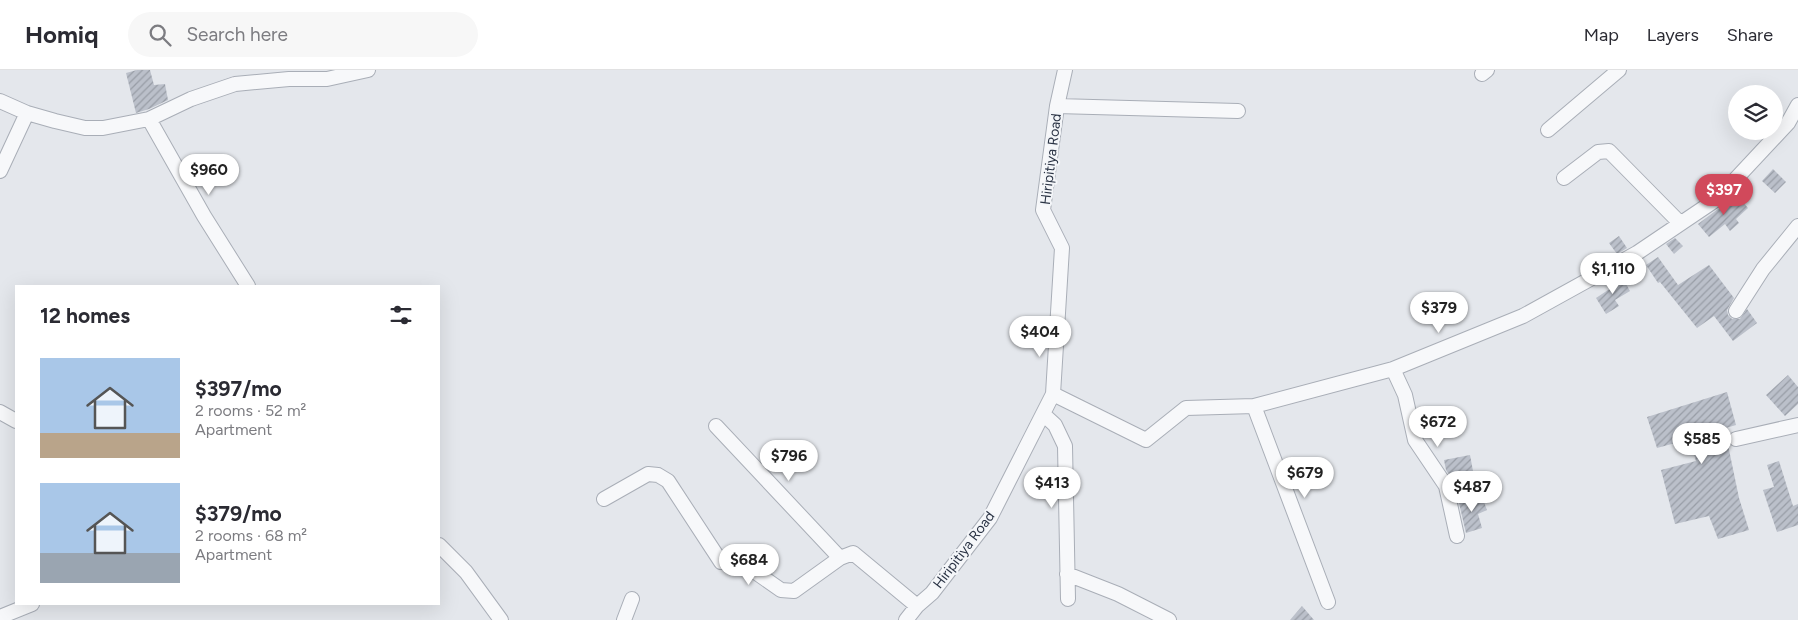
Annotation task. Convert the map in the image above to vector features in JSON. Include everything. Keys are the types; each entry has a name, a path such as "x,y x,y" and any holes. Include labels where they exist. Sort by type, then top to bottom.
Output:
{"street":[{"path":"0,101 27,113 85,128 103,128 149,119 191,99 235,84 289,78 327,79 347,72 368,70"},
{"name":"Hiripitiya Road","path":"906,620 917,606 932,593 990,518 1053,394 1062,248 1043,210 1065,70"},
{"path":"1548,130 1618,70"},
{"path":"1053,394 1146,440 1186,408 1254,406 1393,369 1523,316 1637,253 1717,199 1793,127 1798,105"},
{"path":"1058,106 1238,110"},
{"path":"0,171 27,113"},
{"path":"149,119 204,216 247,285"},
{"path":"1564,178 1598,152 1609,151 1680,223"},
{"path":"1736,311 1763,269 1798,226"},
{"path":"1393,369 1405,395 1415,440 1446,486 1457,536"},
{"path":"1254,406 1328,602"},
{"path":"0,412 15,420"},
{"path":"1042,414 1054,425 1065,446 1068,599"},
{"path":"1736,439 1798,424"},
{"path":"716,426 840,558"},
{"path":"604,499 648,474 658,475 668,481 721,562 741,562 781,590 794,592 840,558 853,553 917,606"},
{"path":"440,546 466,572 501,620"},
{"path":"1067,574 1118,594 1169,620"},
{"path":"624,620 632,599"},
{"path":"0,617 30,605"}],"building":[{"path":"137,70 150,70 154,85 165,84 168,100 136,113 126,73"},
{"path":"1773,169 1786,182 1775,193 1762,181"},
{"path":"1735,193 1748,208 1736,219 1739,223 1730,231 1725,224 1709,237 1698,224 1722,206"},
{"path":"1619,236 1627,248 1617,254 1609,243"},
{"path":"1675,238 1683,246 1674,254 1666,244"},
{"path":"1658,257 1678,285 1709,265 1734,298 1727,310 1728,315 1732,319 1740,319 1747,309 1757,323 1733,341 1714,316 1697,328 1660,282 1658,283 1646,265"},
{"path":"1622,277 1630,291 1615,300 1619,306 1606,314 1596,298 1611,288 1609,285"},
{"path":"1788,375 1798,387 1798,404 1785,416 1766,395"},
{"path":"1727,392 1736,425 1726,428 1727,440 1739,498 1749,530 1718,539 1709,516 1675,524 1661,470 1696,461 1690,439 1657,448 1647,417"},
{"path":"1470,455 1473,471 1450,476 1446,470 1444,460"},
{"path":"1779,461 1793,506 1798,504 1798,525 1777,532 1763,490 1774,487 1767,465"},
{"path":"1481,494 1487,510 1478,514 1482,528 1466,533 1459,503"},
{"path":"1302,606 1314,620 1290,620"}]}
